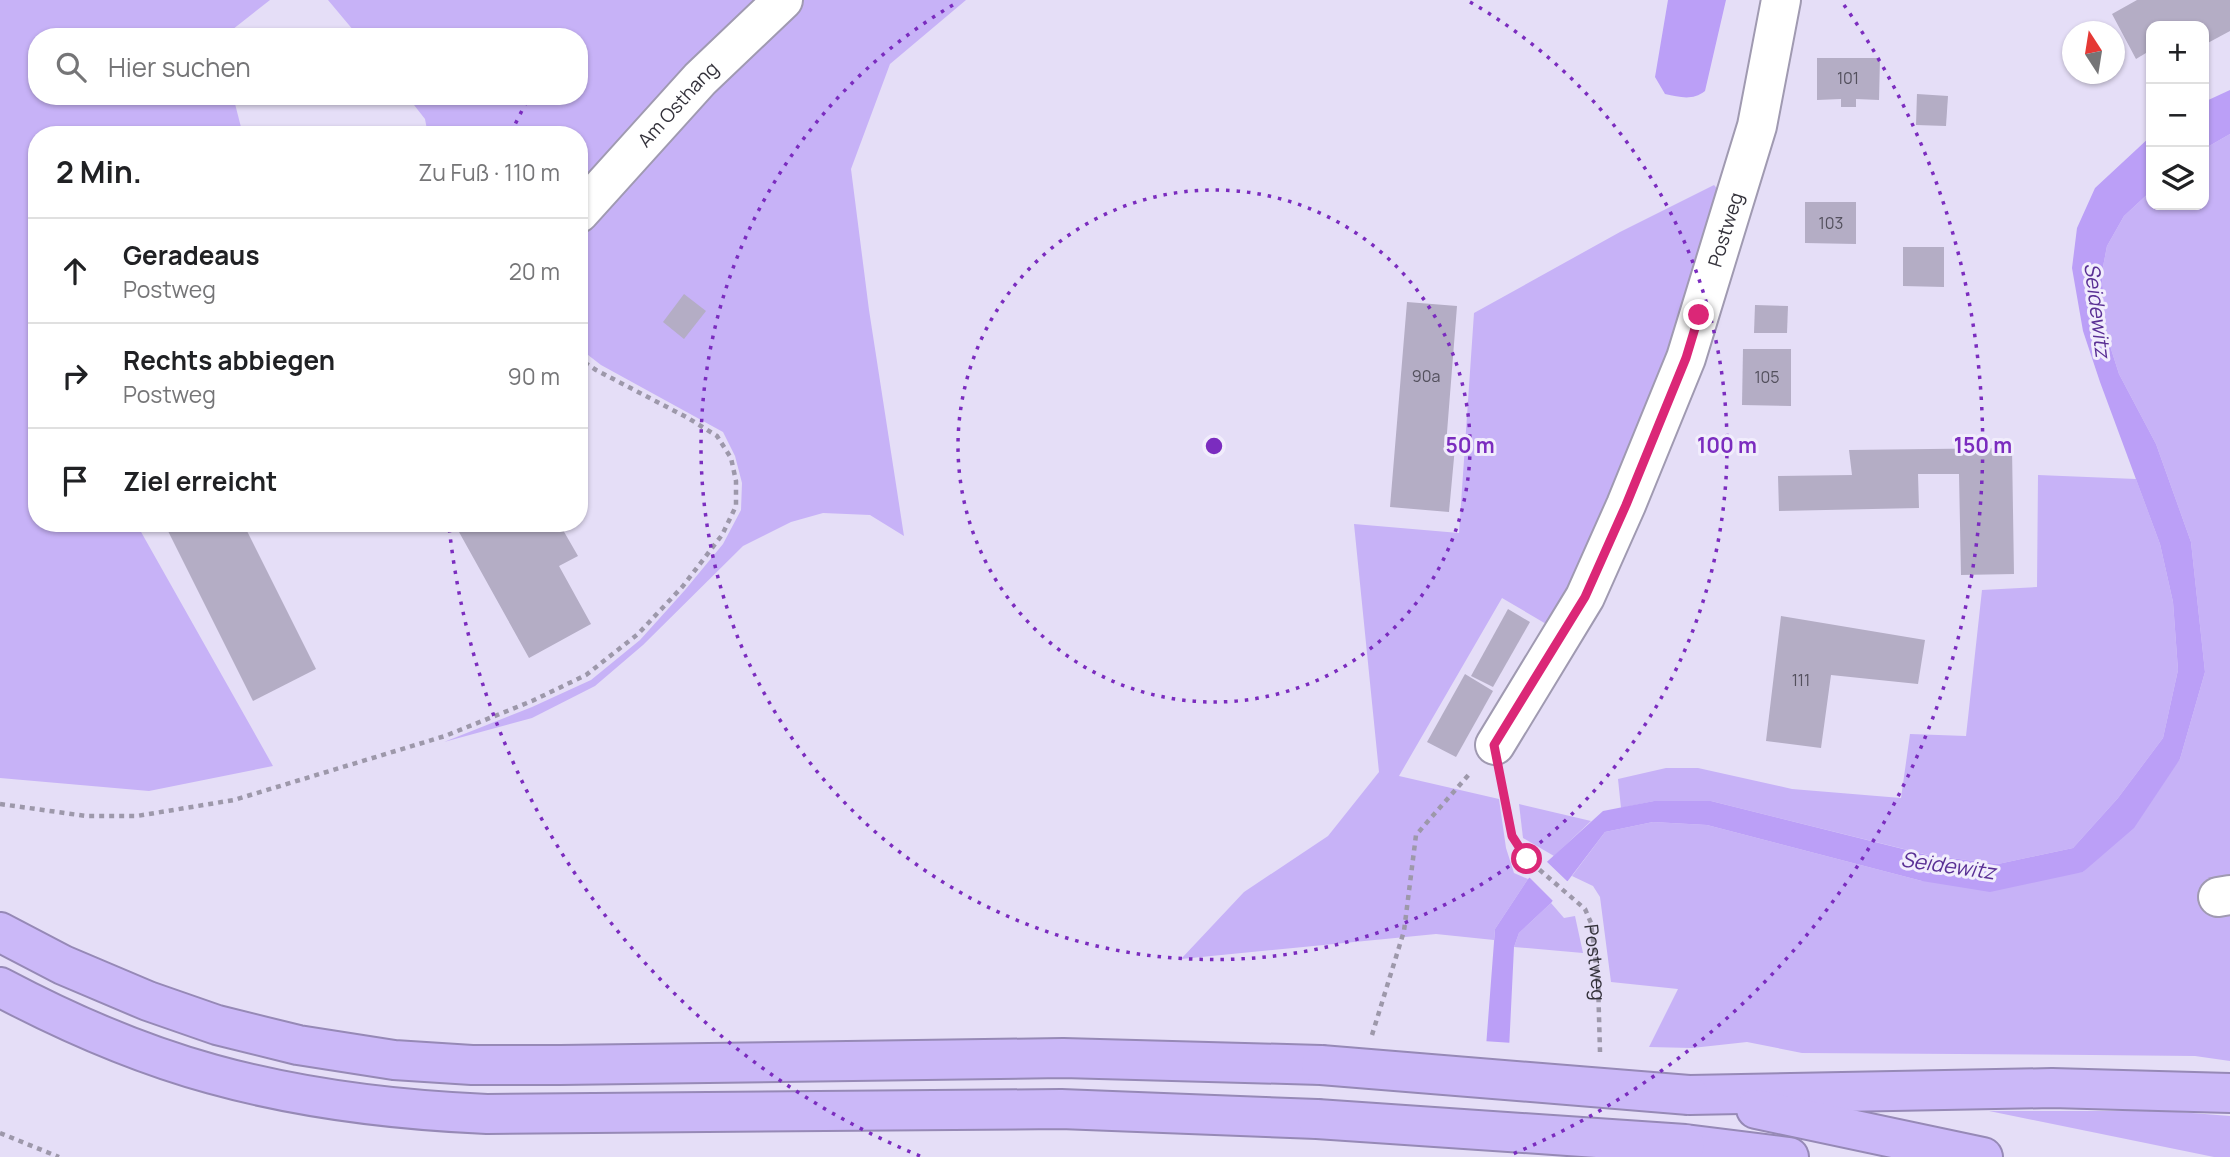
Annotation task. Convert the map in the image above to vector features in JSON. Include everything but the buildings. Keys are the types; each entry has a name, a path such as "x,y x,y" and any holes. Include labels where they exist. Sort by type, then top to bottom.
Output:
{"highway":[{"path":"0,932 63,965 135,996 218,1025 298,1045 394,1060 472,1065 560,1065 1063,1058 1321,1065 1689,1095 2052,1088 2230,1093"},
{"path":"0,987 50,1013 138,1050 211,1074 299,1094 417,1111 487,1114 1061,1109 1317,1119 1685,1144 1789,1157"},
{"path":"1689,1095 1983,1157"},
{"path":"1685,1144 1730,1157"}],"street":[{"name":"Am Osthang","path":"588,203 700,79 783,0"},
{"name":"Postweg","path":"1494,745 1585,597 1686,358 1757,126 1781,0"}],"path":[{"path":"0,804 86,816 137,816 234,800 445,736 532,701 586,675 638,634 691,575 722,535 736,506 736,481 731,458 718,436 588,365"},
{"name":"Postweg","path":"1494,745 1512,836 1527,859 1585,909 1591,923 1598,981 1600,1052"},
{"path":"1371,1039 1404,931 1416,835 1494,745"},
{"path":"0,1133 59,1157"}],"shaded area":[{"path":"0,0 270,0 234,28 28,28 28,105 235,105 241,126 28,126 28,532 141,532 273,766 149,791 0,778"},
{"path":"328,0 774,0 588,196 588,126 426,126 425,119 414,105 588,105 588,28 351,28"},
{"path":"795,0 966,0 890,64 851,169 869,310 904,536 870,515 823,513 791,522 743,546 643,645 595,686 532,718 444,742 591,680 640,640 685,590 723,544 741,510 742,483 735,456 723,432 601,365 588,355 588,216"},
{"path":"2230,134 2230,1061 2195,1056 1802,1053 1747,1042 1692,1048 1649,1047 1678,989 1611,982 1600,897 1593,886 1572,876 1605,832 1653,822 1707,825 1922,881 2083,872 2180,759 2205,672 2191,542 2156,444 2119,374 2105,330 2102,272 2107,246 2124,216 2146,196 2146,210 2209,210 2209,146"},
{"path":"1714,185 1722,194 1682,319 1613,503 1553,628 1502,598 1399,776 1499,799 1506,848 1514,873 1528,879 1495,929 1494,940 1436,934 1181,959 1244,892 1328,836 1379,772 1354,524 1459,533 1474,313 1620,232"},
{"path":"2038,475 2136,479 2160,544 2173,602 2178,670 2163,738 2118,798 2073,848 1998,864 1928,855 1711,801 1654,801 1621,808 1618,779 1666,768 1698,768 1792,789 1901,798 1910,734 1966,736 1982,590 2037,587"},
{"path":"1519,804 1591,821 1554,856 1523,838"},
{"path":"1551,903 1564,918 1575,916 1583,953 1514,947 1519,933"},
{"path":"1989,1111 2166,1111 2230,1116 2230,1157 2214,1157"}],"water":[{"path":"1668,0 1726,0 1705,91 1695,96 1665,94 1655,77"},
{"path":"2230,90 2230,134 2209,146 2209,100"},
{"name":"Seidewitz","path":"2146,141 2146,196 2124,216 2107,246 2102,272 2105,330 2119,374 2156,444 2191,542 2205,672 2180,759 2134,828 2083,872 1990,892 1922,881 1707,825 1653,822 1605,832 1551,903 1519,933 1514,947 1509,1050 1486,1047 1495,929 1528,879 1603,811 1654,801 1711,801 1927,855 1998,864 2073,848 2118,798 2163,738 2178,670 2173,602 2160,544 2083,331 2072,268 2077,228 2095,188"}],"pier":[{"path":"1545,860 1567,881 1572,882 1555,903 1527,875"},
{"path":"1483,1041 1513,1043 1525,1157 1494,1157"}],"route":[{"path":"1527,859 1512,836 1494,745 1585,597 1686,358 1699,315"}]}
